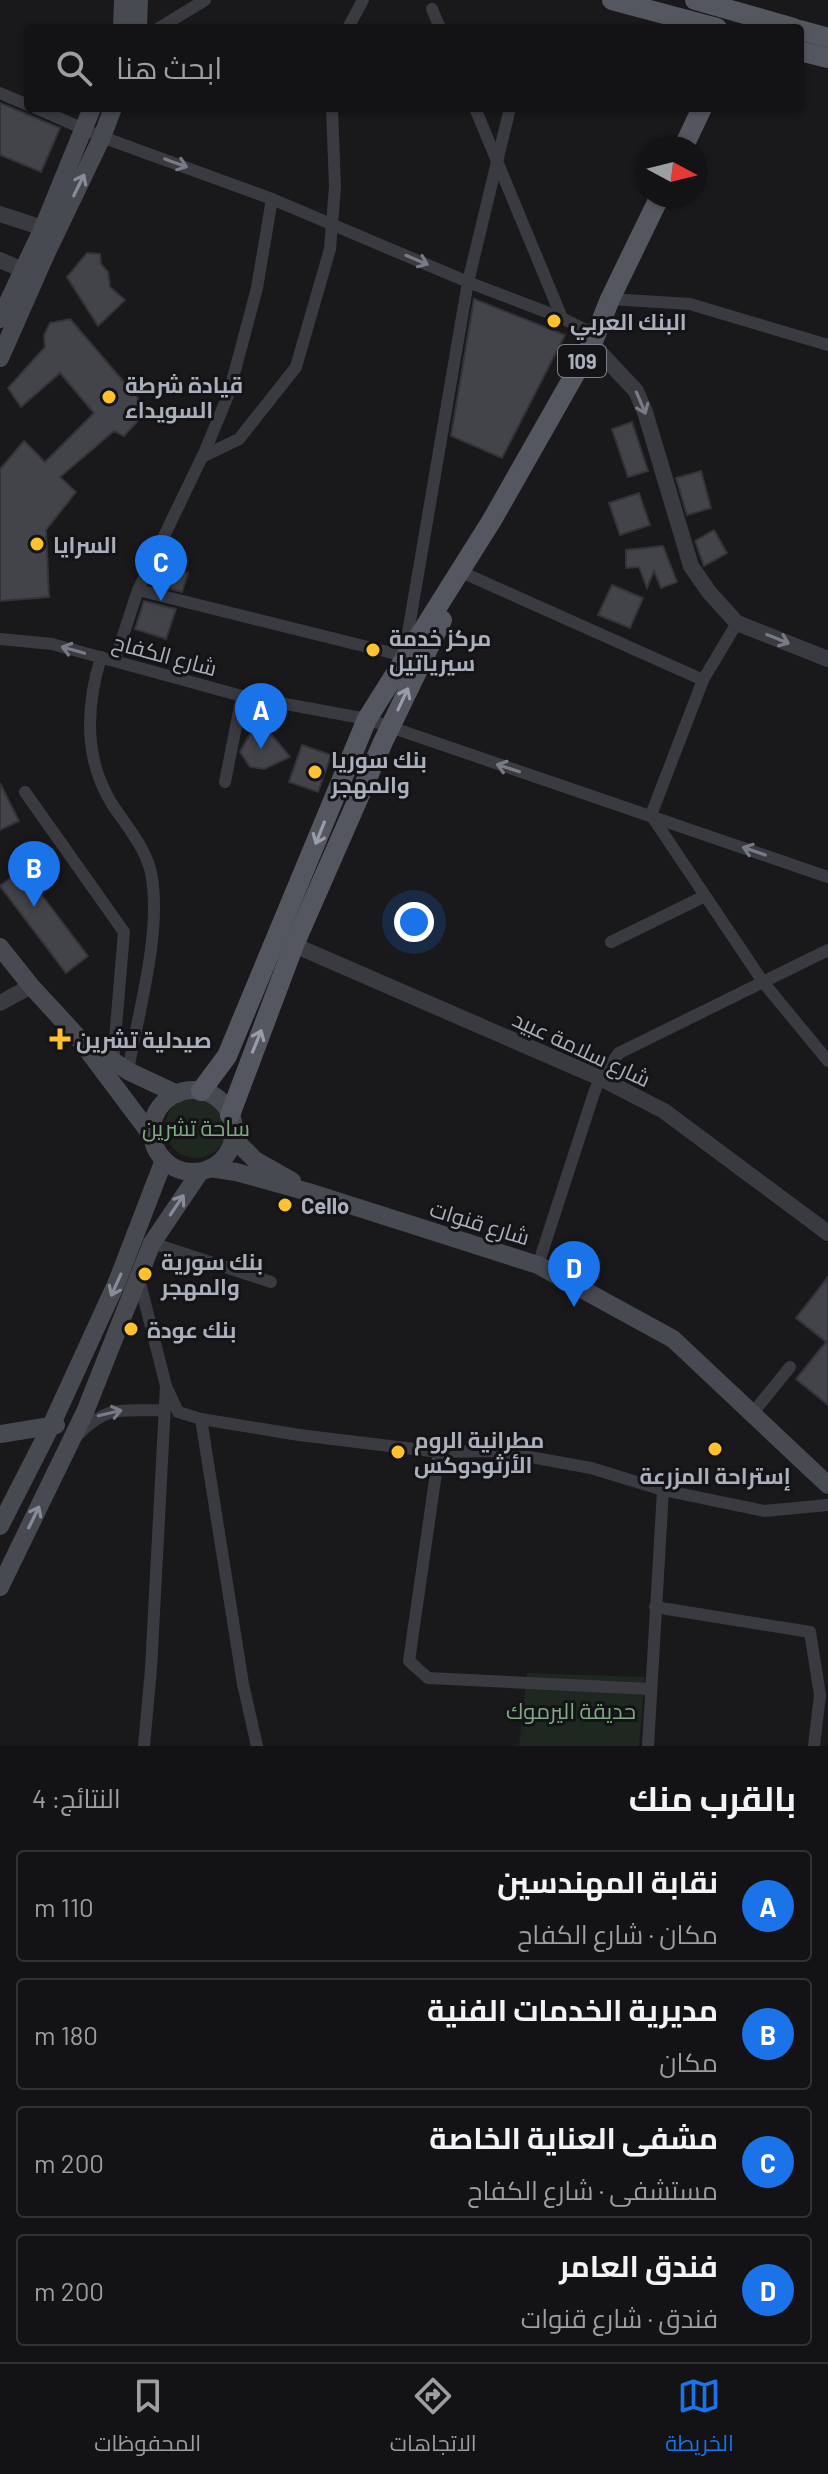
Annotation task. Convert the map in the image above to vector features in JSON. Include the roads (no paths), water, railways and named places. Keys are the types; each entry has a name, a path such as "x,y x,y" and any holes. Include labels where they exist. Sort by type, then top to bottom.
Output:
{"main road":[{"path":"122,24 123,0"},
{"path":"138,24 139,0"},
{"path":"612,0 702,24"},
{"path":"695,0 781,24"},
{"path":"804,31 828,38"},
{"path":"804,52 828,58"},
{"path":"0,319 43,228 90,112"},
{"path":"0,358 111,112"},
{"path":"689,136 700,112"},
{"name":"109","path":"230,1115 294,945 432,636 468,575 492,520 593,339 654,208"},
{"path":"201,1091 227,1056 367,719 492,520"},
{"path":"0,947 77,1036 152,1136"},
{"path":"77,1036 121,1067 177,1094"},
{"path":"0,1587 85,1412 152,1243 205,1170 226,1156 233,1138 230,1115 213,1096 201,1091 177,1094 160,1107 155,1116 154,1145 164,1160 175,1168 205,1170"},
{"path":"233,1138 255,1160 312,1193"},
{"path":"0,1526 50,1428 117,1282 164,1160"},
{"name":"شارع قنوات","path":"205,1170 236,1172 312,1193 538,1265 673,1339 828,1485"},
{"path":"139,1228 152,1243"},
{"path":"0,1434 50,1428 85,1412"}],"street":[{"path":"166,24 205,0"},
{"path":"350,24 363,0"},
{"path":"432,9 438,24"},
{"path":"0,93 24,103"},
{"path":"46,112 102,137 272,199 562,318 593,339 636,391 691,566 709,592 737,623 828,659"},
{"path":"202,457 239,439 296,367 330,249 335,187 332,112"},
{"path":"477,112 562,318"},
{"path":"138,590 404,656 468,282 509,112"},
{"path":"115,660 138,590 229,393 248,329 272,199"},
{"path":"0,214 43,228"},
{"path":"0,260 23,270"},
{"path":"610,299 690,304 828,345"},
{"path":"468,575 703,680"},
{"path":"737,623 703,680 651,815 763,982 828,1061"},
{"name":"شارع الكفاح","path":"0,639 52,644 242,696 367,719 828,877"},
{"path":"101,657 89,705 92,758 110,800 141,845 152,877 153,937 121,1067"},
{"path":"225,782 242,696"},
{"path":"25,792 124,932 121,1067"},
{"path":"611,942 705,896"},
{"name":"شارع سلامة عبيد","path":"294,945 600,1078 664,1111 828,1233"},
{"path":"538,1265 600,1078 619,1053 828,950"},
{"path":"0,1003 31,986"},
{"path":"152,1243 271,1282"},
{"path":"139,1279 166,1386 178,1412 201,1419 299,1435 439,1452 497,1451 591,1468 663,1490 764,1511 828,1505"},
{"path":"752,1414 790,1367"},
{"path":"144,1746 166,1386"},
{"path":"69,1444 96,1417 106,1413 116,1410 163,1410"},
{"path":"201,1419 243,1684 257,1746"},
{"path":"439,1452 409,1661 428,1678 651,1689"},
{"path":"648,1746 663,1490"},
{"path":"655,1607 810,1632 820,1695 814,1746"}],"place":[{"name":"البنك العربي","path":"554,321"},
{"name":"قيادة شرطة السويداء","path":"109,397"},
{"name":"السرايا","path":"37,544"},
{"name":"مشفى العناية الخاصة","path":"161,601"},
{"name":"مركز خدمة سيرياتيل","path":"373,650"},
{"name":"نقابة المهندسين","path":"261,749"},
{"name":"بنك سوريا والمهجر","path":"315,772"},
{"name":"مديرية الخدمات الفنية","path":"34,907"},
{"name":"صيدلية تشرين","path":"60,1039"},
{"name":"Cello","path":"285,1205"},
{"name":"بنك سورية والمهجر","path":"145,1274"},
{"name":"فندق العامر","path":"574,1307"},
{"name":"بنك عودة","path":"131,1329"},
{"name":"إستراحة المزرعة","path":"715,1449"},
{"name":"مطرانية الروم الأرثودوكس","path":"398,1452"}],"park label":[{"name":"ساحة تشرين","path":"196,1127"},
{"name":"حديقة اليرموك","path":"571,1710"}]}
